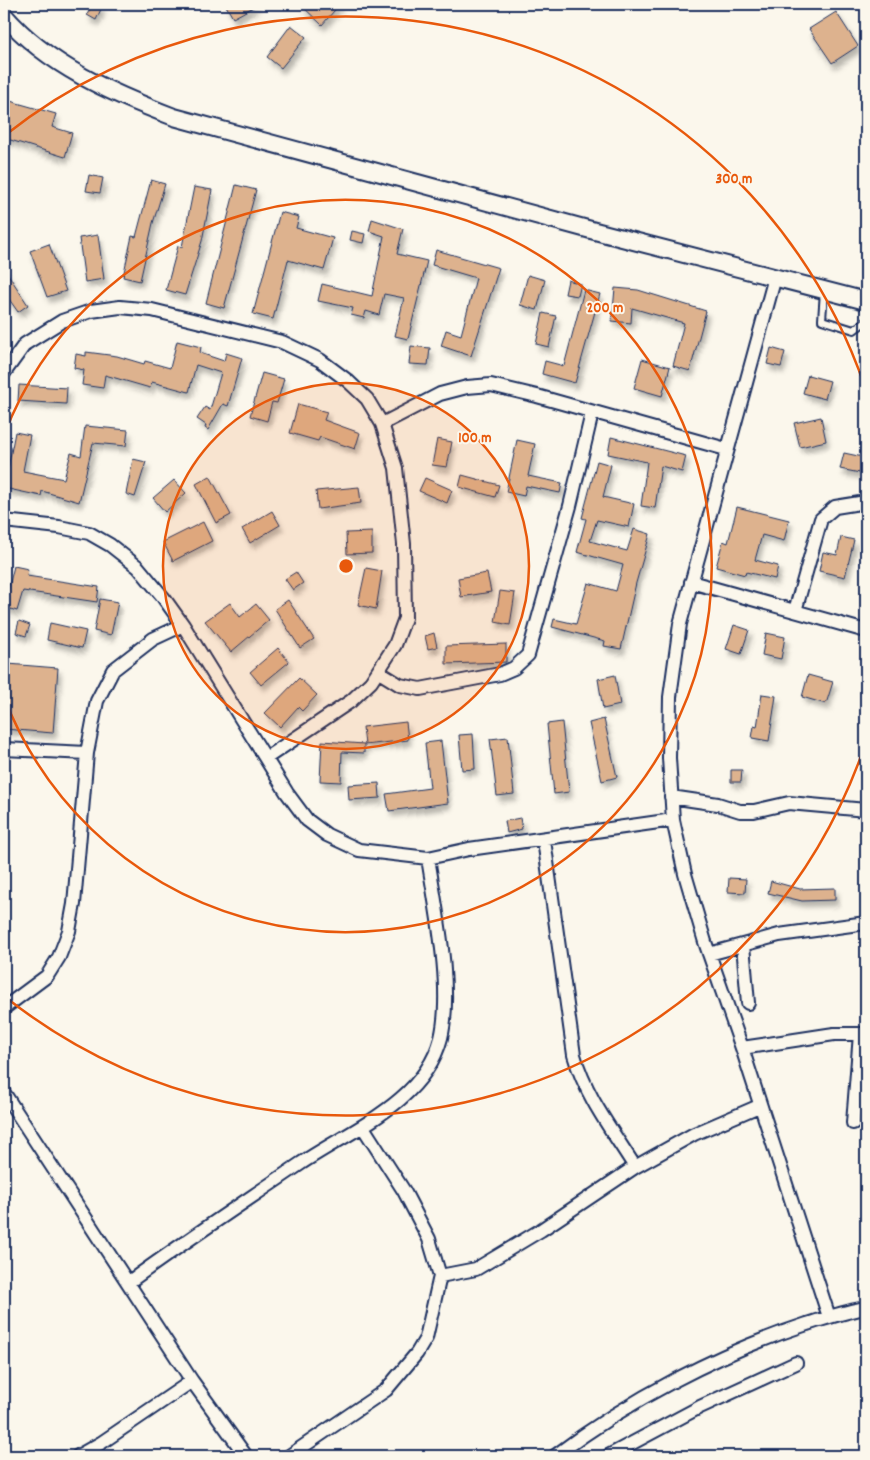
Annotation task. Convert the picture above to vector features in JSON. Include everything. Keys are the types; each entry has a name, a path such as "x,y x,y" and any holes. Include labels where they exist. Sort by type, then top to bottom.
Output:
{"street":[{"path":"4,15 12,25 68,69 119,96 174,117 295,151 866,301"},
{"path":"775,277 726,449 680,624 670,697 671,796 673,820 685,874 709,954 742,1048 759,1106 829,1317"},
{"path":"4,373 25,344 62,321 91,311 120,307 152,310 282,342 320,360 348,381 367,399 382,424 396,468 402,507 406,586 405,618 395,645 379,672 351,701 266,758"},
{"path":"382,424 440,394 467,387 491,386 537,396 592,413 726,449"},
{"path":"379,672 400,685 420,689 458,684 500,674 514,668 528,655 570,506 592,413"},
{"path":"795,611 821,519 835,507 866,502"},
{"path":"4,521 59,527 89,533 110,545 138,566 183,625 287,793 307,820 328,835 359,850 428,858 469,849 544,840 673,820"},
{"path":"691,582 866,631"},
{"path":"4,1008 47,976 59,957 69,931 74,904 87,754 97,701 113,670 153,639 183,625"},
{"path":"4,749 87,754"},
{"path":"671,796 718,804 740,811 754,811 789,803 866,810"},
{"path":"544,840 574,1055 581,1078 592,1102 635,1167"},
{"path":"129,1282 302,1162 363,1127 403,1095 428,1068 440,1040 446,1008 428,858"},
{"path":"709,954 779,935 866,923"},
{"path":"743,945 748,1003"},
{"path":"742,1048 817,1036 863,1034 853,1123"},
{"path":"4,1093 9,1112 129,1282 192,1380 246,1456"},
{"path":"440,1276 476,1269 541,1230 635,1167 694,1134 759,1106"},
{"path":"289,1456 386,1390 398,1377 417,1354 426,1338 440,1276 429,1239 404,1191 363,1127"},
{"path":"555,1456 569,1452 666,1384 773,1335 829,1317 866,1308"},
{"path":"608,1456 700,1407 796,1363"},
{"path":"78,1456 101,1443 192,1380"}],"lane":[{"path":"824,290 822,320 854,330 866,321"}],"building":[{"path":"92,4 102,7 96,20 87,15"},
{"path":"225,4 259,4 233,18"},
{"path":"300,4 340,4 322,25"},
{"path":"836,12 858,46 832,63 809,29"},
{"path":"291,25 306,37 281,68 267,57"},
{"path":"10,101 56,114 52,127 72,133 65,157 4,138 4,122"},
{"path":"89,175 103,178 100,193 86,191"},
{"path":"151,180 165,184 153,223 140,281 123,277 132,236 136,237"},
{"path":"236,185 256,190 224,308 206,303"},
{"path":"194,187 212,190 202,241 185,295 166,290 178,246 182,247"},
{"path":"280,212 299,217 296,228 333,238 324,270 288,260 273,319 253,314"},
{"path":"372,219 403,229 397,254 427,261 408,339 395,336 404,298 384,294 379,315 366,311 364,318 351,315 353,308 318,301 322,284 372,296 384,236 369,231"},
{"path":"352,231 365,234 363,243 350,240"},
{"path":"98,235 104,279 85,282 79,238"},
{"path":"49,244 66,291 47,297 30,251"},
{"path":"436,250 499,268 471,356 441,346 446,330 461,335 476,278 432,265"},
{"path":"4,268 28,305 18,312 4,292"},
{"path":"528,275 545,280 537,310 520,305"},
{"path":"568,280 581,284 578,296 565,294"},
{"path":"615,288 638,290 706,311 690,371 673,366 684,323 632,308 631,323 612,321"},
{"path":"584,290 600,294 575,383 542,374 545,361 564,366"},
{"path":"543,313 556,316 549,347 536,344"},
{"path":"177,341 201,347 200,353 224,361 226,353 242,358 228,406 223,404 208,430 205,428 206,425 197,419 205,407 210,410 221,373 196,365 189,392 152,382 150,388 105,375 103,388 82,385 84,370 74,368 76,354 86,356 86,352 117,356 144,364 145,361 170,368"},
{"path":"411,346 430,348 428,365 409,364"},
{"path":"771,348 785,352 781,367 767,364"},
{"path":"642,359 670,367 662,396 634,388"},
{"path":"262,373 284,379 277,403 272,402 267,421 250,416"},
{"path":"808,375 830,381 825,399 803,393"},
{"path":"19,385 67,388 66,404 18,401"},
{"path":"298,404 327,412 324,420 360,433 355,449 320,437 318,441 290,433"},
{"path":"821,417 826,441 800,447 794,423"},
{"path":"85,426 128,430 126,446 93,443 79,502 42,491 41,496 4,488 4,467 8,468 15,432 30,435 23,471 64,479 71,453 81,456"},
{"path":"611,437 686,456 682,472 661,466 655,508 641,506 647,462 608,454"},
{"path":"437,439 452,442 447,467 432,465"},
{"path":"517,440 535,444 528,476 562,483 560,493 526,486 524,496 506,492"},
{"path":"844,453 863,457 860,473 840,469"},
{"path":"133,459 146,462 135,497 126,494"},
{"path":"597,461 611,465 603,497 634,504 629,527 597,520 590,541 627,551 634,529 650,534 636,583 621,649 604,646 605,641 552,627 554,619 576,624 588,583 616,591 623,565 577,552 586,519 582,518"},
{"path":"462,475 499,485 495,497 459,487"},
{"path":"210,476 231,515 216,523 196,484"},
{"path":"425,478 452,490 447,503 419,491"},
{"path":"174,480 186,493 165,512 153,498"},
{"path":"359,487 361,503 318,509 316,491"},
{"path":"737,507 789,520 784,541 762,535 755,560 778,566 775,579 746,572 745,575 716,567 723,541 728,543"},
{"path":"272,511 280,525 250,543 242,529"},
{"path":"203,522 212,541 173,561 163,542"},
{"path":"372,532 372,553 347,554 346,533"},
{"path":"841,537 854,540 845,577 819,571 823,552 837,555"},
{"path":"14,566 28,569 27,576 99,587 97,602 23,591 17,611 4,607"},
{"path":"366,568 382,571 376,609 358,605"},
{"path":"296,572 303,583 293,590 285,579"},
{"path":"487,573 491,592 461,597 458,578"},
{"path":"500,591 515,593 510,625 495,622"},
{"path":"100,599 118,602 111,635 94,631"},
{"path":"288,600 314,639 300,648 275,609"},
{"path":"230,603 240,617 256,604 269,620 231,652 205,621"},
{"path":"19,621 30,625 26,636 16,633"},
{"path":"50,623 86,631 82,648 47,640"},
{"path":"734,625 749,630 741,654 726,649"},
{"path":"434,633 437,647 428,649 425,636"},
{"path":"766,633 785,637 781,659 762,655"},
{"path":"506,644 506,662 446,664 446,646"},
{"path":"278,648 289,662 261,685 250,672"},
{"path":"8,664 58,668 53,733 4,729"},
{"path":"615,675 620,705 603,709 598,679"},
{"path":"808,675 833,682 826,704 802,697"},
{"path":"299,678 317,695 302,711 298,707 280,727 265,713"},
{"path":"762,694 776,696 769,741 752,738 754,726 757,727"},
{"path":"604,719 617,777 602,781 589,723"},
{"path":"406,722 408,740 365,745 363,727"},
{"path":"562,722 569,792 554,794 547,724"},
{"path":"473,734 475,769 462,770 459,735"},
{"path":"508,737 514,794 497,796 490,739"},
{"path":"322,741 364,744 364,753 342,752 341,782 320,781"},
{"path":"441,741 448,803 389,811 386,794 430,788 425,743"},
{"path":"731,770 742,770 741,782 731,782"},
{"path":"379,783 380,798 349,800 348,785"},
{"path":"520,818 522,829 507,833 505,821"},
{"path":"729,878 746,879 745,893 728,892"},
{"path":"771,881 800,889 835,888 835,900 802,901 768,893"}]}
